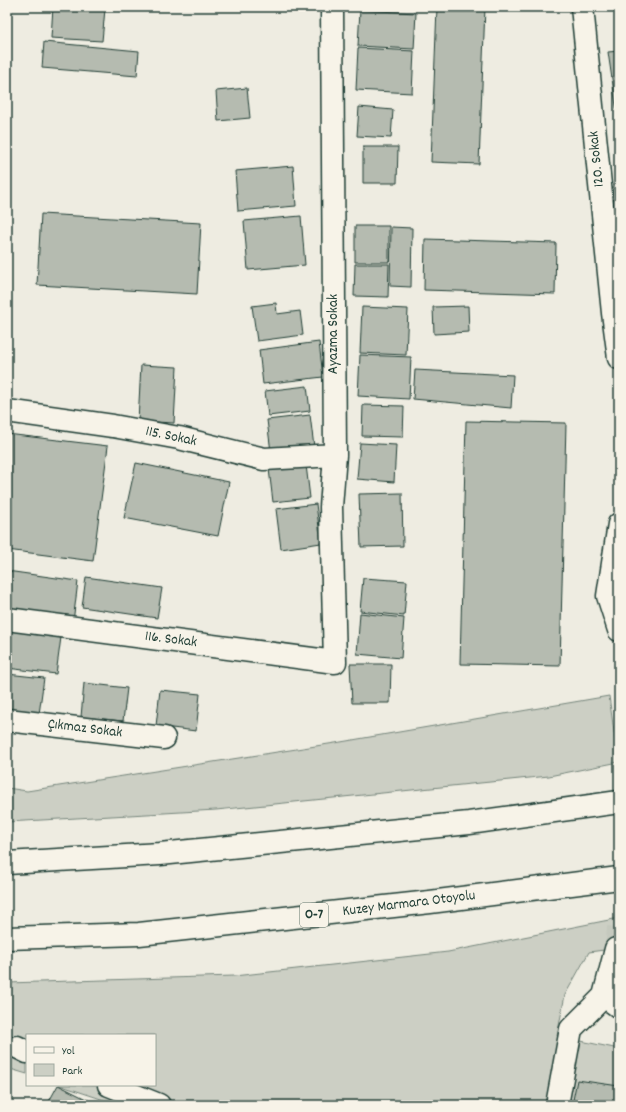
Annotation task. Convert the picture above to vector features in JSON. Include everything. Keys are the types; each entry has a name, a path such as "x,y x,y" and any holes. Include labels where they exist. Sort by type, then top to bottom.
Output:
{"main road":[{"name":"Ayazma Sokak","path":"332,7 334,455 332,507 335,662"},
{"name":"120. Sokak","path":"582,7 613,313 619,358"},
{"name":"115. Sokak","path":"7,411 113,426 179,438 264,459 334,455"},
{"path":"619,524 608,596 619,630"},
{"name":"116. Sokak","path":"7,619 335,662"},
{"name":"Çıkmaz Sokak","path":"7,720 164,738"},
{"path":"7,862 184,851 469,823 619,802"},
{"name":"Kuzey Marmara Otoyolu","path":"7,938 139,934 438,901 619,878"},
{"path":"556,1105 571,1029 612,1001 616,948"},
{"path":"112,1086 159,1105"}],"green space":[{"path":"609,696 615,739 619,739 619,762 549,776 216,810 7,822 7,788 27,791 335,743"},
{"path":"619,918 619,948 589,952 565,995 557,1036 619,1049 619,1105 119,1105 62,1086 156,1086 156,1034 26,1034 26,1074 7,1068 7,983 234,976 448,952"}],"building":[{"path":"53,7 105,9 102,41 51,38"},
{"path":"437,7 485,7 479,164 431,162"},
{"path":"360,10 416,13 414,49 358,46"},
{"path":"44,42 139,51 137,76 42,68"},
{"path":"358,48 414,51 412,93 356,90"},
{"path":"619,51 619,126 608,52"},
{"path":"247,88 250,118 218,121 216,91"},
{"path":"359,107 393,110 391,138 357,136"},
{"path":"363,147 398,147 397,183 363,183"},
{"path":"293,166 296,206 238,211 235,171"},
{"path":"41,214 201,223 197,294 37,285"},
{"path":"301,216 305,265 248,270 244,221"},
{"path":"355,226 389,226 389,262 355,262"},
{"path":"391,227 412,228 411,287 390,286"},
{"path":"425,239 556,243 555,294 424,290"},
{"path":"355,264 389,264 388,297 354,296"},
{"path":"276,303 277,314 300,311 303,335 257,341 252,306"},
{"path":"468,306 469,332 434,334 433,307"},
{"path":"362,307 408,309 406,355 360,353"},
{"path":"319,342 323,377 263,384 259,350"},
{"path":"360,355 411,357 409,399 358,396"},
{"path":"141,365 177,367 174,423 138,421"},
{"path":"415,370 513,375 511,408 413,399"},
{"path":"307,386 310,411 268,416 265,391"},
{"path":"363,405 404,406 403,437 362,436"},
{"path":"310,415 314,447 271,452 267,420"},
{"path":"466,421 566,423 560,666 460,664"},
{"path":"7,434 108,446 93,561 7,550"},
{"path":"360,443 396,445 394,482 357,479"},
{"path":"136,463 229,482 218,536 124,518"},
{"path":"306,465 310,498 273,502 269,469"},
{"path":"402,493 403,546 361,547 359,494"},
{"path":"316,504 321,543 281,549 276,509"},
{"path":"7,571 78,581 73,622 7,613"},
{"path":"86,577 162,588 157,618 82,607"},
{"path":"363,578 407,581 404,616 360,611"},
{"path":"360,613 404,618 401,658 357,654"},
{"path":"7,623 62,630 56,674 7,668"},
{"path":"350,664 391,664 390,703 352,703"},
{"path":"7,674 44,678 39,714 7,710"},
{"path":"84,683 127,688 123,721 81,717"},
{"path":"160,690 200,694 196,731 156,726"},
{"path":"577,1080 619,1086 619,1105 572,1105"},
{"path":"57,1086 60,1086 98,1105 47,1105"}],"tunnel":[{"path":"616,949 619,918"}]}
